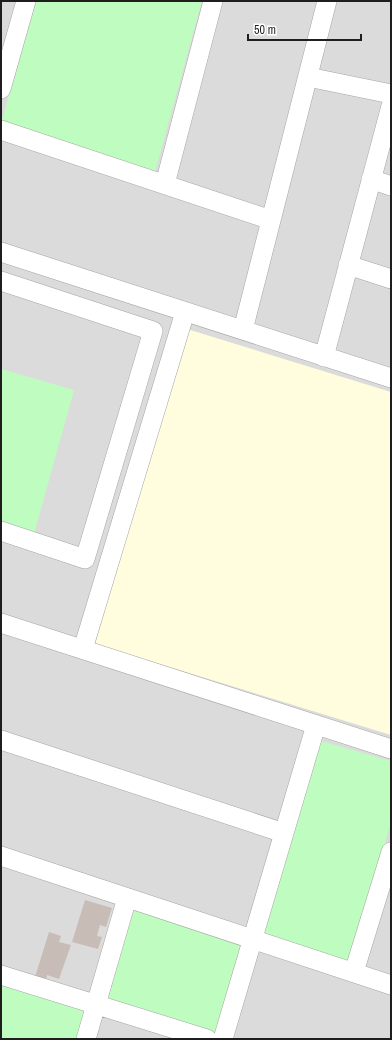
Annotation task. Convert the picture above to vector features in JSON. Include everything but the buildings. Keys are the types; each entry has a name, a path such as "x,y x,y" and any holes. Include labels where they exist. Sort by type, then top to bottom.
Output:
{"street":[{"path":"1,89 26,1"},
{"path":"165,184 213,1"},
{"path":"242,330 327,1"},
{"path":"308,77 391,94"},
{"path":"324,357 391,106"},
{"path":"1,130 271,220"},
{"path":"372,179 391,186"},
{"path":"1,252 391,378"},
{"path":"348,265 391,279"},
{"path":"1,281 153,331 85,559 1,531"},
{"path":"83,649 185,312"},
{"path":"1,623 391,749"},
{"path":"223,1039 316,725"},
{"path":"1,740 284,833"},
{"path":"1,856 391,985"},
{"path":"354,972 390,861"},
{"path":"86,1039 127,898"},
{"path":"1,975 207,1039"}],"shaded area":[{"path":"1,1 391,1 391,1039 1,1039"},
{"path":"187,329 391,392 391,735 95,644"}],"green space":[{"path":"36,1 202,1 155,172 2,120"},
{"path":"1,369 74,390 34,534 1,523"},
{"path":"321,741 391,761 391,822 351,962 264,933"},
{"path":"134,910 245,944 217,1035 106,1001"},
{"path":"1,984 85,1010 76,1039 1,1039"}]}
